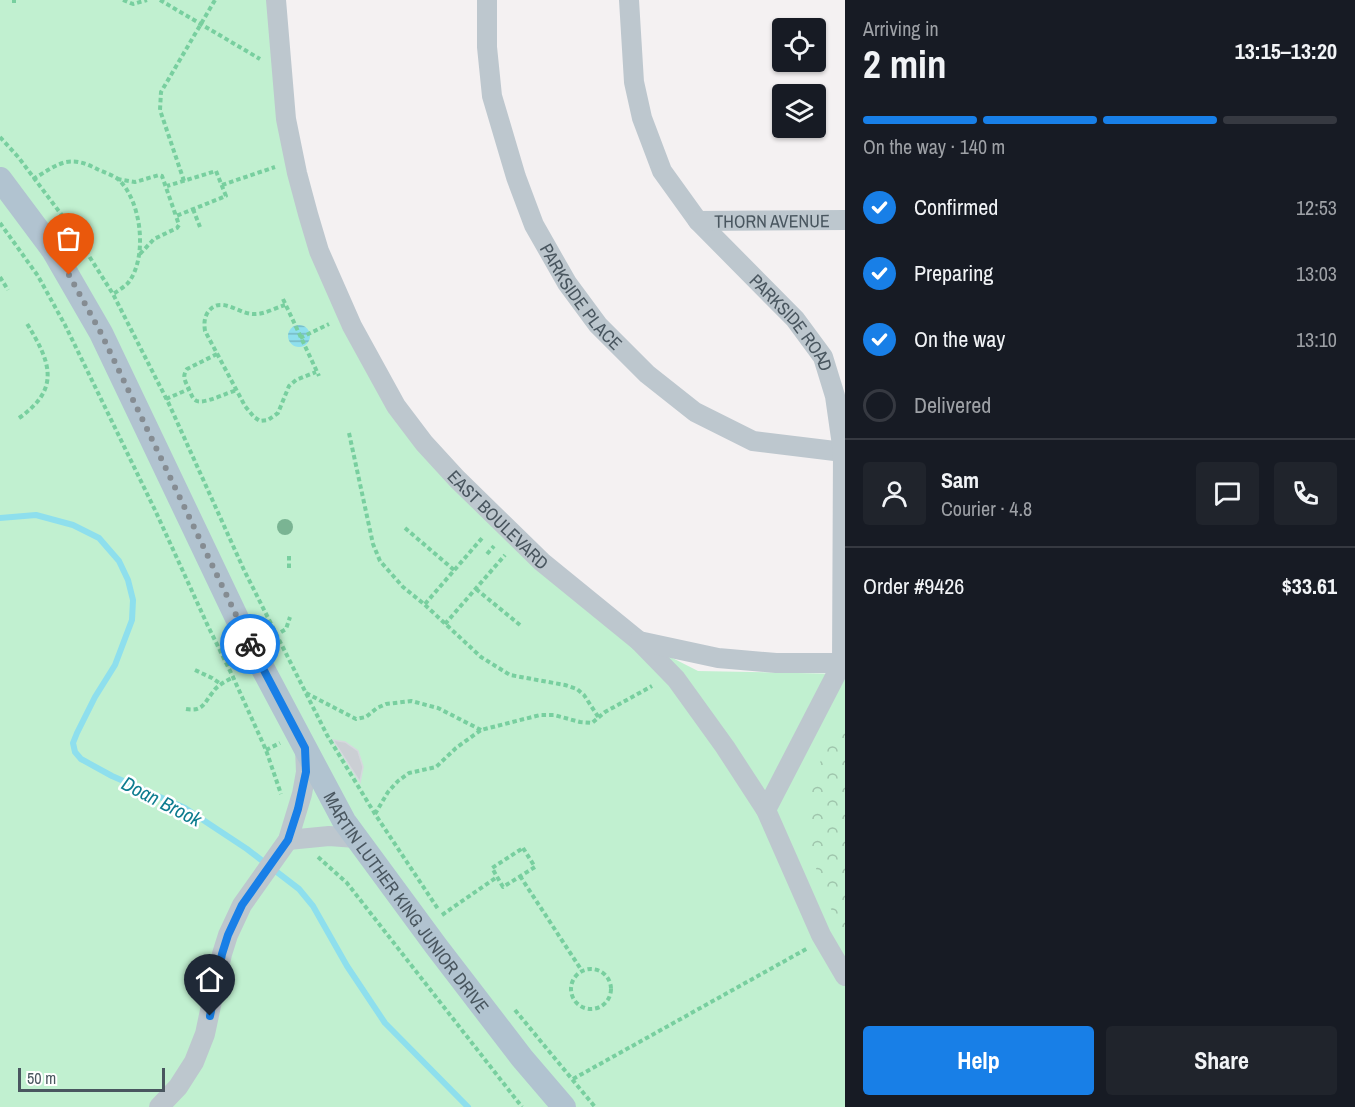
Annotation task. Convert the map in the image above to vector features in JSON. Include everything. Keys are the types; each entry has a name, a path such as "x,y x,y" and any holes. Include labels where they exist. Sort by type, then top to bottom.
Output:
{"main road":[{"name":"MARTIN LUTHER KING JUNIOR DRIVE","path":"0,179 53,250 101,333 245,635 344,821 522,1058 564,1107"}],"street":[{"name":"EAST BOULEVARD","path":"276,0 286,119 308,214 320,251 352,326 396,406 440,463 542,562 639,641 682,688 725,747 766,810 821,935 845,976"},
{"name":"PARKSIDE PLACE","path":"487,0 487,47 492,96 516,177 534,225 567,283 598,325 647,374 695,412 753,441 843,452"},
{"name":"PARKSIDE ROAD","path":"629,0 633,73 642,118 662,171 698,221 795,319 823,357 835,396 843,452 843,663 766,810"},
{"name":"THORN AVENUE","path":"698,221 845,220"},
{"path":"639,641 718,658 776,663 843,663"},
{"path":"159,1107 178,1087 194,1062 205,1034 228,935 242,905 284,846 303,794 306,772 305,748"},
{"path":"284,846 328,836 356,838"}],"path":[{"path":"123,0 133,4 147,0"},
{"path":"160,0 260,59"},
{"path":"184,181 160,110 161,92 215,0"},
{"path":"33,179 56,165 72,162 87,164 117,179 135,182 159,175 166,186 179,225 154,240 140,254"},
{"path":"222,185 275,167"},
{"path":"166,186 216,171 226,196 176,216"},
{"path":"113,294 130,279 140,254 136,211 117,179"},
{"path":"193,209 200,227"},
{"path":"0,223 38,276 61,316 233,677 266,750 282,800"},
{"path":"0,276 8,290"},
{"path":"283,299 317,374 296,380 289,386 278,413 268,420 260,421 254,417 237,390 204,324 211,309 220,305 228,305 256,315 285,305"},
{"path":"19,418 37,405 42,398 48,374 41,347 26,322"},
{"path":"300,338 329,324"},
{"path":"217,354 187,369 184,373 184,378 195,400 200,403 237,390"},
{"path":"166,399 189,389"},
{"path":"349,433 368,521 377,555 384,566 403,587 481,657 502,672 577,689 584,695 599,718"},
{"path":"405,528 454,570"},
{"path":"424,604 483,537"},
{"path":"487,554 494,546"},
{"path":"288,568 289,553"},
{"path":"445,624 506,555"},
{"path":"476,589 520,625"},
{"path":"290,617 287,626 279,633 327,735 375,814 449,924"},
{"path":"195,670 222,684"},
{"path":"186,709 201,708 213,691 233,677"},
{"path":"375,814 388,792 409,772 436,767 456,748 482,730 540,715 554,715 587,723 652,686"},
{"path":"306,693 356,719 366,717 386,704 411,701 438,708 482,730"},
{"path":"266,750 280,743"},
{"path":"523,848 535,867 520,876 503,886 492,868 523,848"},
{"path":"313,852 347,883 522,1107"},
{"path":"520,876 582,971"},
{"path":"442,915 497,877"},
{"path":"573,1079 811,946"},
{"path":"598,970 608,978 611,984 610,997 601,1007 588,1009 581,1007 572,996 572,983 575,976 582,971 598,970"},
{"path":"510,1005 595,1107"}],"green space":[{"path":"0,0 278,0 297,173 352,326 457,479 639,641 698,671 845,674 845,1107 0,1107"},
{"path":"845,727 845,936 824,893 817,871 809,825 814,778 825,752"}],"water":[{"path":"299,325 309,332 310,336 303,346 299,347 289,340 288,336 295,326"}],"building":[{"path":"333,740 345,742 358,751 363,767 360,782"}],"waterway":[{"name":"Doan Brook","path":"0,518 36,515 73,525 99,538 119,561 128,580 133,600 132,620 115,665 95,697 77,733 73,743 75,752 81,759 112,776 185,808 247,849 299,889 313,906 347,966 385,1023 468,1107"}],"way so far":[{"path":"69,275 101,333 250,644"}],"route":[{"path":"210,1016 228,935 242,905 288,840 303,794 306,772 305,748 250,644"}]}
